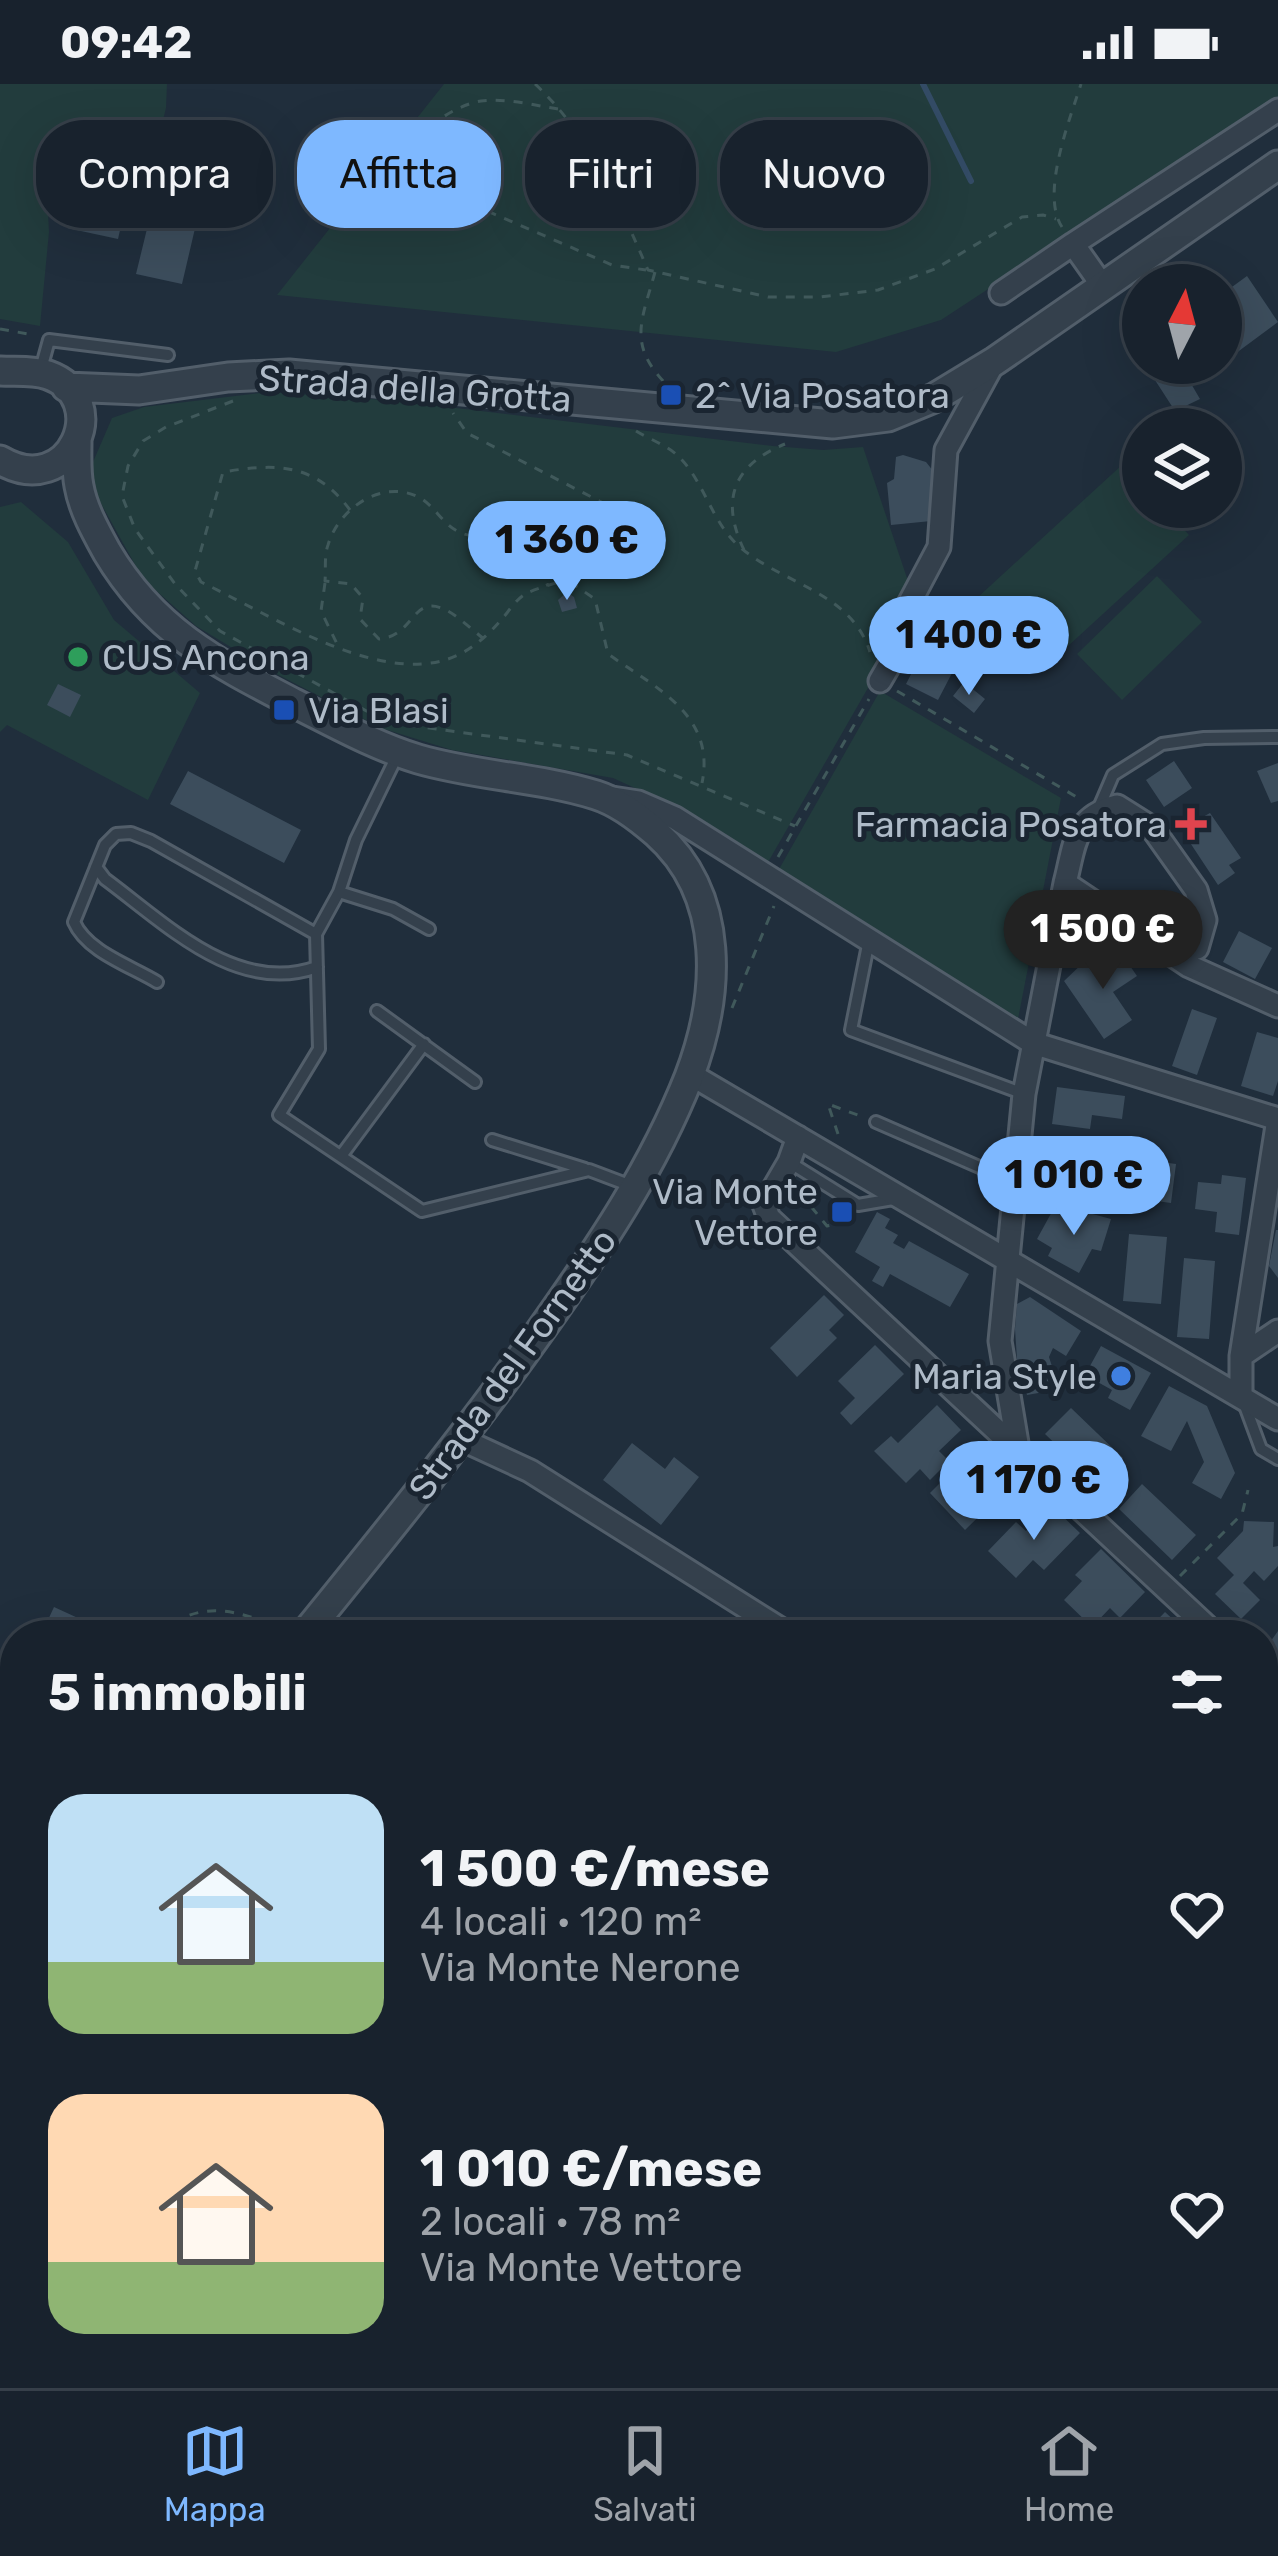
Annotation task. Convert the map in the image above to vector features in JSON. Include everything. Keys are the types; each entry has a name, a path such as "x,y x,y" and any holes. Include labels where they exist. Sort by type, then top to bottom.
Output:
{"street":[{"path":"1001,293 1278,110"},
{"name":"Strada della Grotta","path":"16,375 67,387 139,391 228,376 289,374 833,424 872,419 934,398 994,362 1278,165"},
{"path":"1073,244 1102,285"},
{"path":"880,681 894,657 893,634 939,547 946,450 994,362"},
{"path":"67,387 77,402 79,486 95,531 133,592 160,622 202,653 398,753 638,802 675,818 775,889 869,940 1033,1043 1278,1119 1240,1356 1241,1394"},
{"name":"Strada della Grotta","path":"13,469 63,460 79,434 139,391"},
{"path":"13,469 95,531"},
{"name":"Strada del Fornetto","path":"316,1620 463,1440 637,1188 690,1074 713,978 712,938 702,900 668,844 638,817 599,796"},
{"path":"1018,1449 1000,1341 1024,1094 1078,828 1098,810 1117,806 1152,828 1196,890 1205,920 1198,947"},
{"path":"1065,883 1189,966 1278,1006"},
{"path":"690,1074 1278,1419"},
{"path":"798,1137 764,1205 769,1218 1200,1620"},
{"path":"1240,1356 1278,1330"},
{"path":"463,1440 530,1471 766,1620"}],"lane":[{"path":"49,340 168,355"},
{"name":"Strada della Grotta","path":"16,375 49,340"},
{"path":"1098,810 1113,775 1162,744 1278,737"},
{"path":"398,753 356,840 339,892 316,934 319,1049 279,1115 422,1210 589,1171"},
{"path":"158,982 80,935 74,922 106,845 116,834 131,832 316,934"},
{"path":"96,867 105,880 175,930 242,969 296,974 317,967"},
{"path":"339,892 393,909 429,929"},
{"path":"869,940 851,1030 1024,1094"},
{"path":"377,1010 475,1082"},
{"path":"340,1156 424,1045"},
{"path":"876,1122 1016,1184"},
{"path":"492,1140 637,1188"},
{"path":"789,1162 858,1205 902,1197"},
{"path":"1241,1394 1261,1449 1278,1459"}],"path":[{"path":"535,84 563,110 627,220 648,270"},
{"path":"1073,244 1056,219 1055,173 1081,84"},
{"path":"563,110 478,101 447,112 418,143 411,159 415,172 427,185 612,265 768,297 878,290 935,269 1022,217 1056,219"},
{"path":"656,271 638,335 655,373 692,411"},
{"path":"0,329 49,340"},
{"path":"350,510 334,489 296,468 223,472 195,571 201,582 339,648 405,664 447,662 484,639 523,595 596,573 610,559 617,524 607,506 467,433 435,387"},
{"path":"250,393 143,441 128,466 122,496 135,529 220,631 370,712"},
{"path":"634,430 676,454 714,516 745,551 844,608 865,635 880,681 1098,810"},
{"path":"745,551 732,518 736,485 753,461 794,440"},
{"path":"339,648 322,611 327,546 342,516 383,491 417,496 464,534 503,533 517,538 534,557 548,587"},
{"path":"325,581 351,584 363,598 360,619 380,640 403,632 419,608 428,605 444,609 484,639"},
{"path":"569,581 595,599 608,653 686,710 707,758 702,784"},
{"path":"729,1016 795,826 880,681"},
{"path":"390,723 627,755 795,826"},
{"path":"838,1140 829,1104 876,1122"},
{"path":"812,1185 805,1198 826,1226 848,1222 855,1212"},
{"path":"1166,1589 1242,1514 1248,1490"},
{"path":"176,1620 210,1608 262,1620"}],"green space":[{"path":"0,84 167,84 163,120 36,120 36,228 49,228 49,232 40,326 0,319"},
{"path":"444,84 1278,84 1278,99 941,320 836,352 277,295 330,228 501,228 501,120 416,120"},
{"path":"269,392 398,401 773,446 863,447 908,581 885,634 884,660 767,864 672,805 613,778 452,750 381,728 196,626 143,579 93,489 90,469 112,418 144,407"},
{"path":"1122,465 1122,528 1182,528 1189,535 1043,669 977,598"},
{"name":"CUS Ancona","path":"21,502 68,542 114,620 200,693 148,800 7,725 0,732 0,507"},
{"path":"1157,576 1202,622 1122,700 1077,654"},
{"path":"880,691 1061,798 1018,1019 778,871"}],"building":[{"path":"67,228 120,228 118,239"},
{"path":"147,228 195,228 182,284 136,274"},
{"path":"1247,276 1278,322 1242,349 1242,280"},
{"path":"1158,384 1191,384 1200,399 1173,408"},
{"path":"896,457 926,462 934,472 931,521 891,525 887,483 894,479"},
{"path":"567,592 577,608 562,612 558,600"},
{"path":"931,635 963,652 938,700 906,684"},
{"path":"964,682 985,699 974,713 953,696"},
{"path":"58,684 81,695 70,717 47,705"},
{"path":"1174,761 1192,788 1164,807 1146,780"},
{"path":"1278,763 1278,801 1271,803 1257,771"},
{"path":"188,771 301,830 284,863 170,804"},
{"path":"1210,813 1241,858 1229,865 1235,873 1218,885 1181,829"},
{"path":"1239,931 1272,948 1255,979 1223,962"},
{"path":"1119,950 1137,976 1113,992 1132,1020 1104,1039 1064,981 1085,961 1091,970"},
{"path":"1192,1009 1217,1018 1197,1075 1172,1066"},
{"path":"1257,1032 1278,1038 1278,1081 1273,1096 1241,1086"},
{"path":"1057,1087 1125,1096 1122,1119 1092,1115 1090,1129 1052,1124"},
{"path":"1037,1153 1103,1161 1099,1196 1068,1192 1070,1182 1034,1178"},
{"path":"1146,1160 1176,1164 1171,1203 1142,1199"},
{"path":"1222,1175 1246,1178 1239,1235 1215,1232 1217,1212 1195,1209 1198,1182 1221,1184"},
{"path":"1054,1208 1082,1224 1085,1212 1111,1219 1101,1251 1092,1249 1079,1273 1048,1256 1052,1248 1037,1239"},
{"path":"877,1212 890,1219 885,1228 898,1235 893,1243 904,1249 909,1241 969,1274 950,1307 890,1274 883,1287 872,1281 880,1267 855,1252"},
{"path":"1278,1230 1278,1278 1269,1266"},
{"path":"1129,1234 1167,1237 1161,1304 1123,1301"},
{"path":"1184,1258 1215,1261 1209,1339 1177,1337"},
{"path":"824,1295 844,1315 829,1330 837,1338 797,1377 770,1348"},
{"path":"1030,1297 1081,1331 1066,1356 1053,1348 1049,1357 1057,1382 1044,1392 1027,1395 1015,1329 1017,1304"},
{"path":"875,1345 904,1374 851,1425 840,1413 855,1398 838,1381"},
{"path":"1101,1346 1151,1373 1130,1410 1108,1398 1112,1390 1085,1375"},
{"path":"1169,1386 1207,1406 1235,1473 1221,1499 1192,1483 1204,1462 1187,1421 1171,1451 1141,1436"},
{"path":"937,1405 961,1430 939,1451 949,1461 930,1480 920,1469 906,1483 874,1451 891,1436 898,1443"},
{"path":"1071,1408 1123,1458 1097,1484 1045,1434"},
{"path":"632,1443 665,1469 674,1457 699,1477 661,1525 603,1480"},
{"path":"993,1455 1017,1479 965,1530 930,1493 961,1462 973,1475"},
{"path":"1142,1484 1196,1535 1172,1560 1119,1509"},
{"path":"1051,1505 1080,1533 1044,1570 1033,1560 1016,1578 988,1551 1016,1522 1026,1531"},
{"path":"1244,1521 1274,1522 1278,1566 1264,1581 1254,1571 1243,1583 1260,1600 1241,1619 1215,1594 1234,1575 1217,1558 1243,1531"},
{"path":"1101,1549 1145,1592 1120,1618 1110,1608 1099,1620 1085,1620 1064,1600 1082,1581 1075,1575"},
{"path":"54,1607 82,1620 48,1620"}],"waterway":[{"path":"923,84 971,181"}],"place":[{"name":"2^ Via Posatora","path":"671,395"},
{"name":"CUS Ancona","path":"78,657"},
{"name":"Via Blasi","path":"284,710"},
{"name":"Farmacia Posatora","path":"1191,824"},
{"name":"Via Monte Vettore","path":"842,1212"},
{"name":"Maria Style","path":"1121,1376"}]}
